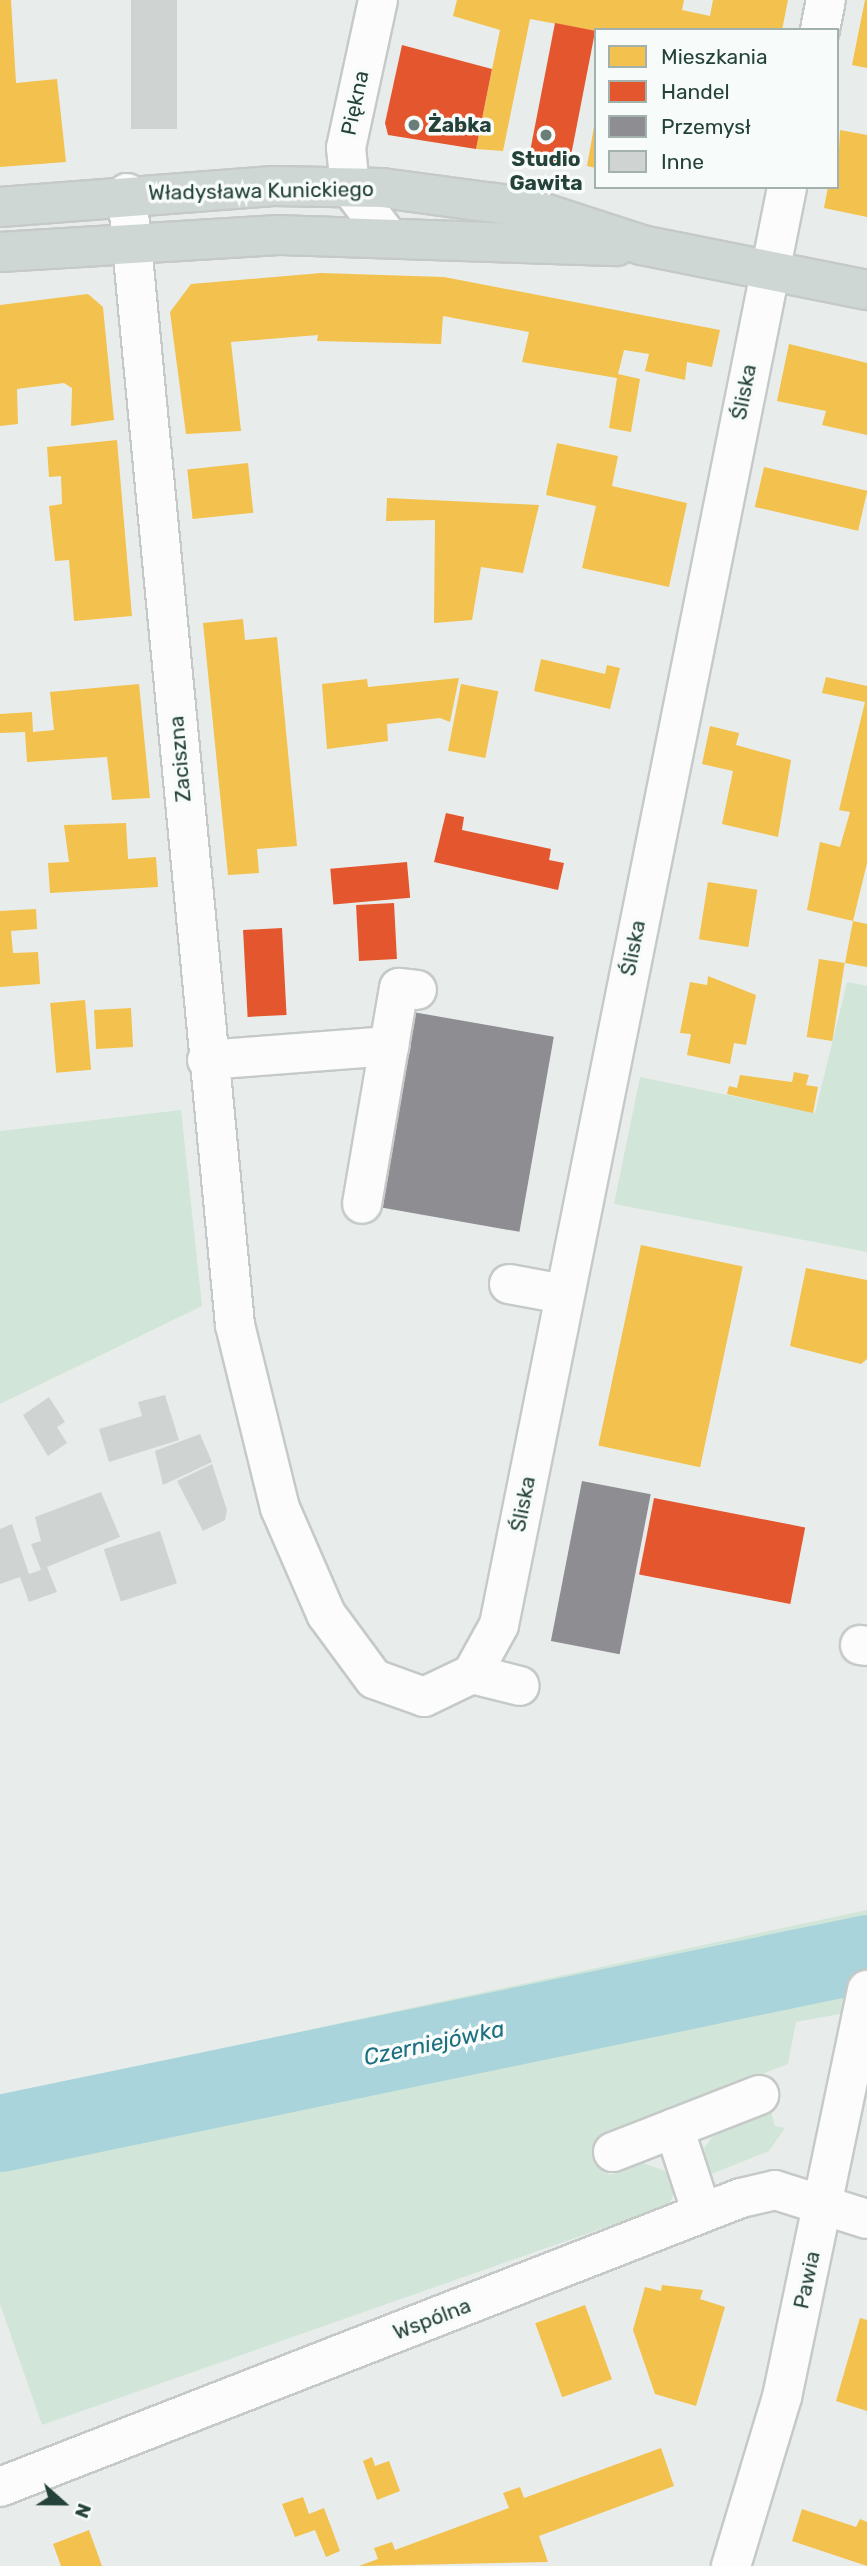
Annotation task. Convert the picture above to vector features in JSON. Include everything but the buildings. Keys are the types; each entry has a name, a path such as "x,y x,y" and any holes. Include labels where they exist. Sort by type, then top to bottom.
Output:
{"main road":[{"name":"Władysława Kunickiego","path":"0,207 127,194 350,187 525,207 642,244 867,290"},
{"name":"Władysława Kunickiego","path":"0,252 134,239 388,237 558,248 642,244"}],"street":[{"name":"Piękna","path":"350,187 346,148 378,0"},
{"path":"820,28 826,0"},
{"path":"350,187 388,237"},
{"name":"Śliska","path":"472,1674 499,1625 563,1294 787,189"},
{"name":"Zaciszna","path":"127,194 134,239 207,1060 235,1325 280,1508 300,1564 346,1645 374,1679 399,1693 424,1698 472,1674"},
{"path":"362,1204 399,988 417,990"},
{"path":"207,1060 389,1045"},
{"path":"509,1283 563,1294"},
{"path":"472,1674 520,1686"},
{"name":"Pawia","path":"731,2566 782,2397 867,1990"},
{"path":"612,2152 759,2095"},
{"path":"674,2128 702,2213"},
{"name":"Wspólna","path":"0,2487 702,2213 775,2190 867,2218"}],"green space":[{"path":"847,982 867,986 867,1252 614,1204 640,1077 815,1113"},
{"path":"181,1110 202,1306 0,1404 0,1131"},
{"path":"867,1910 867,2009 796,2022 788,2064 597,2139 609,2175 643,2163 668,2172 675,2191 669,2205 42,2425 0,2304 0,2096"},
{"path":"771,2112 775,2126 785,2128 769,2151 709,2175 704,2148 715,2133"}],"waterway":[{"name":"Czerniejówka","path":"0,2133 867,1953"}],"place":[{"name":"Żabka","path":"414,125"},
{"name":"Studio Gawita","path":"546,135"}]}
